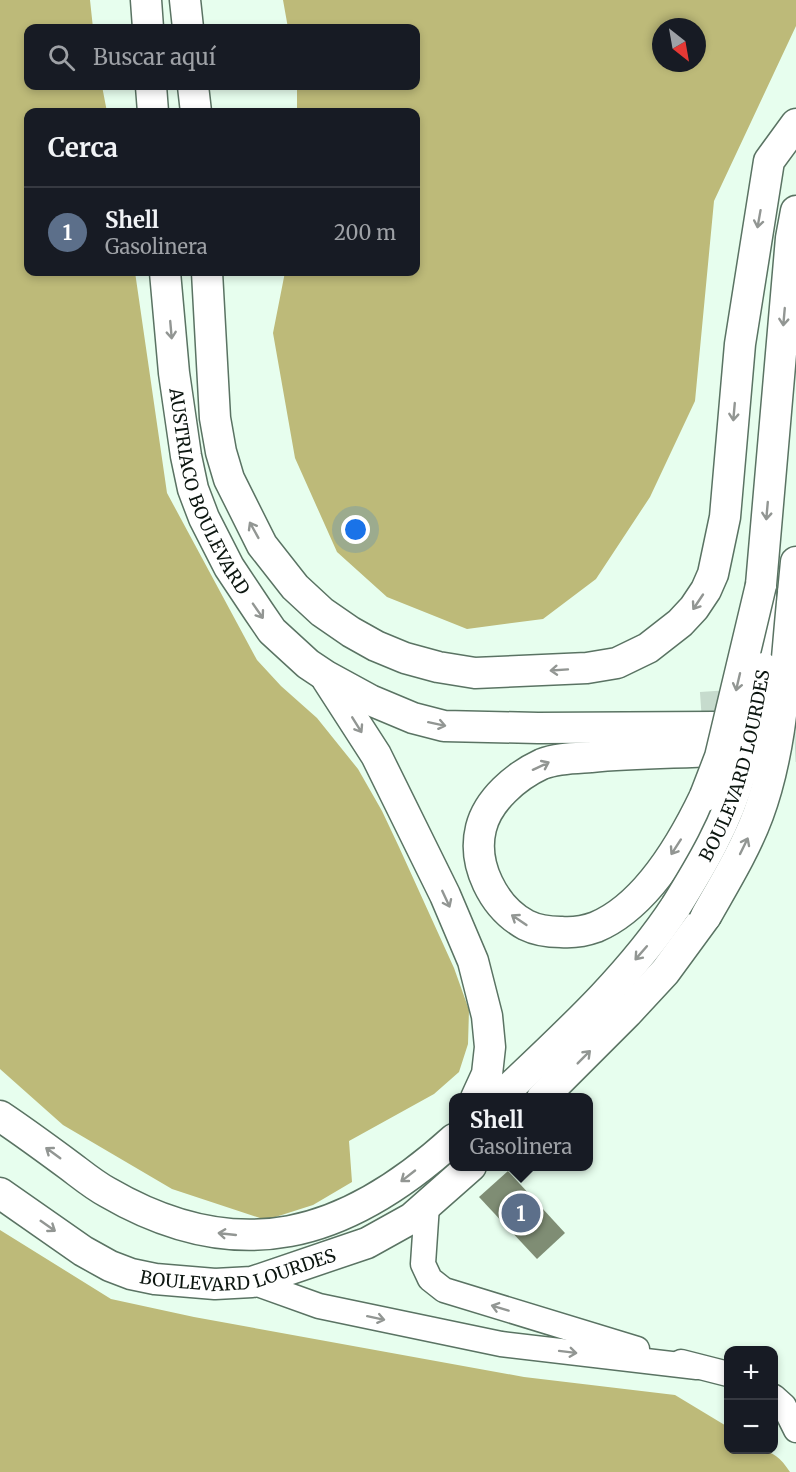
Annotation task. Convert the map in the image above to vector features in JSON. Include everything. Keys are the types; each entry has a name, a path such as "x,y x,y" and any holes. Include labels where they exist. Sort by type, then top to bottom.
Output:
{"main road":[{"path":"146,0 148,24"},
{"path":"185,0 188,24"},
{"path":"151,90 153,108"},
{"path":"193,90 196,108"},
{"name":"AUSTRIACO BOULEVARD","path":"207,276 215,418 229,479 248,520 276,565 322,612 376,646 405,658 475,673 587,668 617,663 648,648 680,623 694,608 713,574 725,517 740,344 769,161 796,124"},
{"name":"BOULEVARD LOURDES","path":"504,1093 615,983 663,926 710,846 729,807 740,776 763,668 761,585 791,238 796,211"},
{"name":"AUSTRIACO BOULEVARD","path":"165,276 174,373 186,456 193,489 204,518 229,567 272,631 308,664 326,676"},
{"name":"BOULEVARD LOURDES","path":"547,1093 657,980 706,916 745,845 758,816 775,756 796,562"},
{"path":"326,676 392,710 444,726 710,728 615,755 551,761 518,778 500,795 488,812 481,827 479,853 489,887 506,910 527,926 551,932 581,932 609,920 628,906 657,875 688,828 705,796 720,757 761,585"},
{"path":"326,676 376,755 435,875 473,961 487,1016 490,1047 487,1074 478,1093"},
{"name":"BOULEVARD LOURDES","path":"0,1116 105,1191 138,1209 175,1223 212,1232 247,1236 283,1234 311,1227 353,1210 390,1190 449,1142"},
{"name":"BOULEVARD LOURDES","path":"0,1192 83,1251 110,1266 131,1274 185,1283 215,1284 252,1282 367,1243 412,1218 467,1171"}],"street":[{"path":"428,1206 423,1264 430,1279 444,1290 697,1367 724,1373"},
{"path":"252,1282 318,1306 501,1344 697,1367"},
{"path":"777,1400 784,1406 796,1430"}],"shaded area":[{"path":"0,0 90,0 93,24 24,24 24,90 103,90 106,108 24,108 24,276 136,276 167,493 257,660 281,686 317,718 358,769 382,811 454,968 469,1010 468,1044 459,1072 434,1094 349,1141 352,1182 313,1205 266,1220 172,1189 63,1125 0,1069"},
{"path":"283,0 796,0 796,26 714,201 695,401 650,497 596,579 543,619 467,629 387,597 337,552 295,458 273,333 284,276 420,276 420,108 297,108 297,90 420,90 420,24 287,24"},
{"path":"0,1230 111,1299 194,1317 524,1377 675,1395 724,1425 724,1454 772,1454 790,1472 0,1472"}],"building":[{"path":"508,1171 565,1233 537,1259 479,1197"}],"tunnel":[{"path":"701,707 758,703"},
{"path":"750,749 796,747"}],"place":[{"name":"Shell","path":"521,1213"}]}
